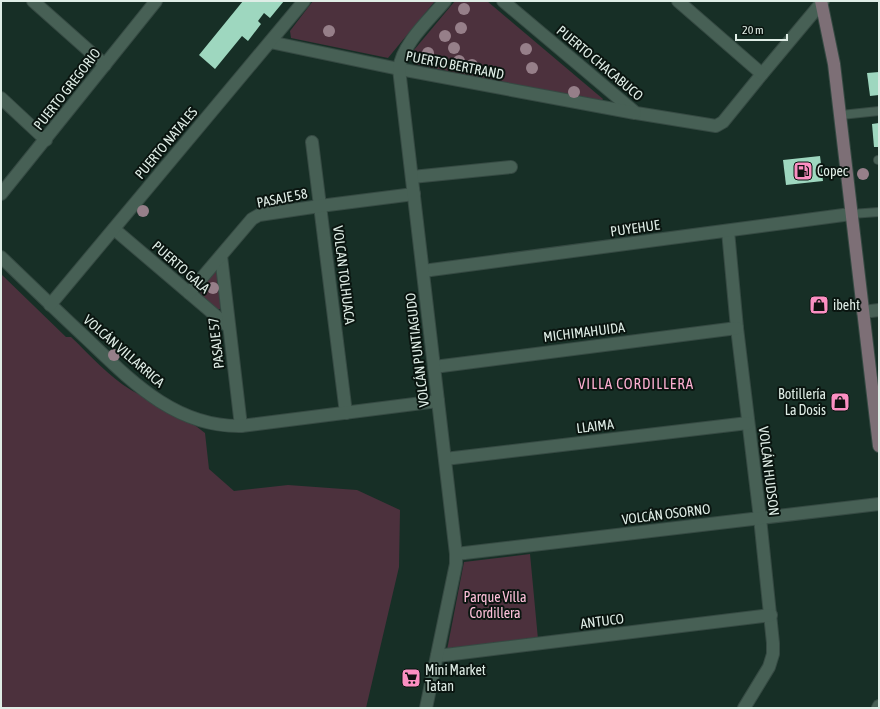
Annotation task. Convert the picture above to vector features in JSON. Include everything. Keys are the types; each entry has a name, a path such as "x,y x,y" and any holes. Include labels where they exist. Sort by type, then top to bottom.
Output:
{"main road":[{"path":"822,2 834,64 841,115 863,312 877,406 879,446"}],"street":[{"path":"33,1 105,65"},
{"name":"PUERTO GREGORIO","path":"1,194 46,140 156,1"},
{"name":"PUERTO NATALES","path":"50,305 304,1"},
{"name":"VOLCÁN PUNTIAGUDO","path":"426,708 456,564 456,554 399,70 400,60 404,52 415,36 445,1"},
{"name":"PUERTO CHACABUCO","path":"503,1 636,113 713,126 719,126 724,122 822,2"},
{"path":"678,1 762,74"},
{"name":"PUERTO BERTRAND","path":"270,42 399,70 636,113"},
{"path":"1,98 46,140"},
{"name":"VOLCAN TOLHUACA","path":"312,142 346,413"},
{"path":"412,177 511,167"},
{"name":"PASAJE 58","path":"189,293 252,219 259,215 414,194"},
{"name":"PUYEHUE","path":"423,271 851,214"},
{"name":"PUERTO GALA","path":"114,229 229,327"},
{"name":"VOLCÁN HUDSON","path":"728,230 737,328 760,518 773,643 773,654 769,667 744,708"},
{"name":"VOLCÁN VILLARRICA","path":"1,256 50,305 135,384 150,396 167,406 199,420 220,425 241,426 438,401"},
{"name":"PASAJE 57","path":"221,256 241,426"},
{"path":"863,312 879,310"},
{"name":"MICHIMAHUIDA","path":"434,367 737,328"},
{"name":"LLAIMA","path":"445,459 748,423"},
{"name":"VOLCÁN OSORNO","path":"456,554 879,504"},
{"name":"ANTUCO","path":"437,656 771,615"}],"lane":[{"path":"841,115 879,111"},
{"path":"851,214 879,212"}],"green space":[{"path":"313,1 435,1 388,58 291,38 290,31"},
{"path":"455,1 487,1 603,99 601,102 414,64 411,57 414,50"},
{"path":"214,272 217,272 218,275 221,305 220,309 217,309 201,295 200,292 202,285"},
{"path":"1,274 66,337 71,337 115,378 131,390 188,421 205,433 209,469 234,491 288,485 357,490 400,510 399,567 366,708 1,708"},
{"name":"Parque Villa Cordillera","path":"530,554 538,639 447,650 464,562"}],"building":[{"path":"243,1 284,1 270,18 264,13 258,21 261,24 248,41 242,36 215,69 199,55"},
{"path":"879,72 879,95 870,96 867,73"},
{"path":"879,123 879,147 874,147 872,124"},
{"name":"Copec","path":"820,156 823,181 786,185 783,160"}],"place":[{"name":"Copec","path":"803,171"},
{"name":"ibeht","path":"819,305"},
{"name":"Botillería La Dosis","path":"840,402"},
{"name":"Mini Market Tatan","path":"411,678"}],"district":[{"name":"VILLA CORDILLERA","path":"636,384"}]}
